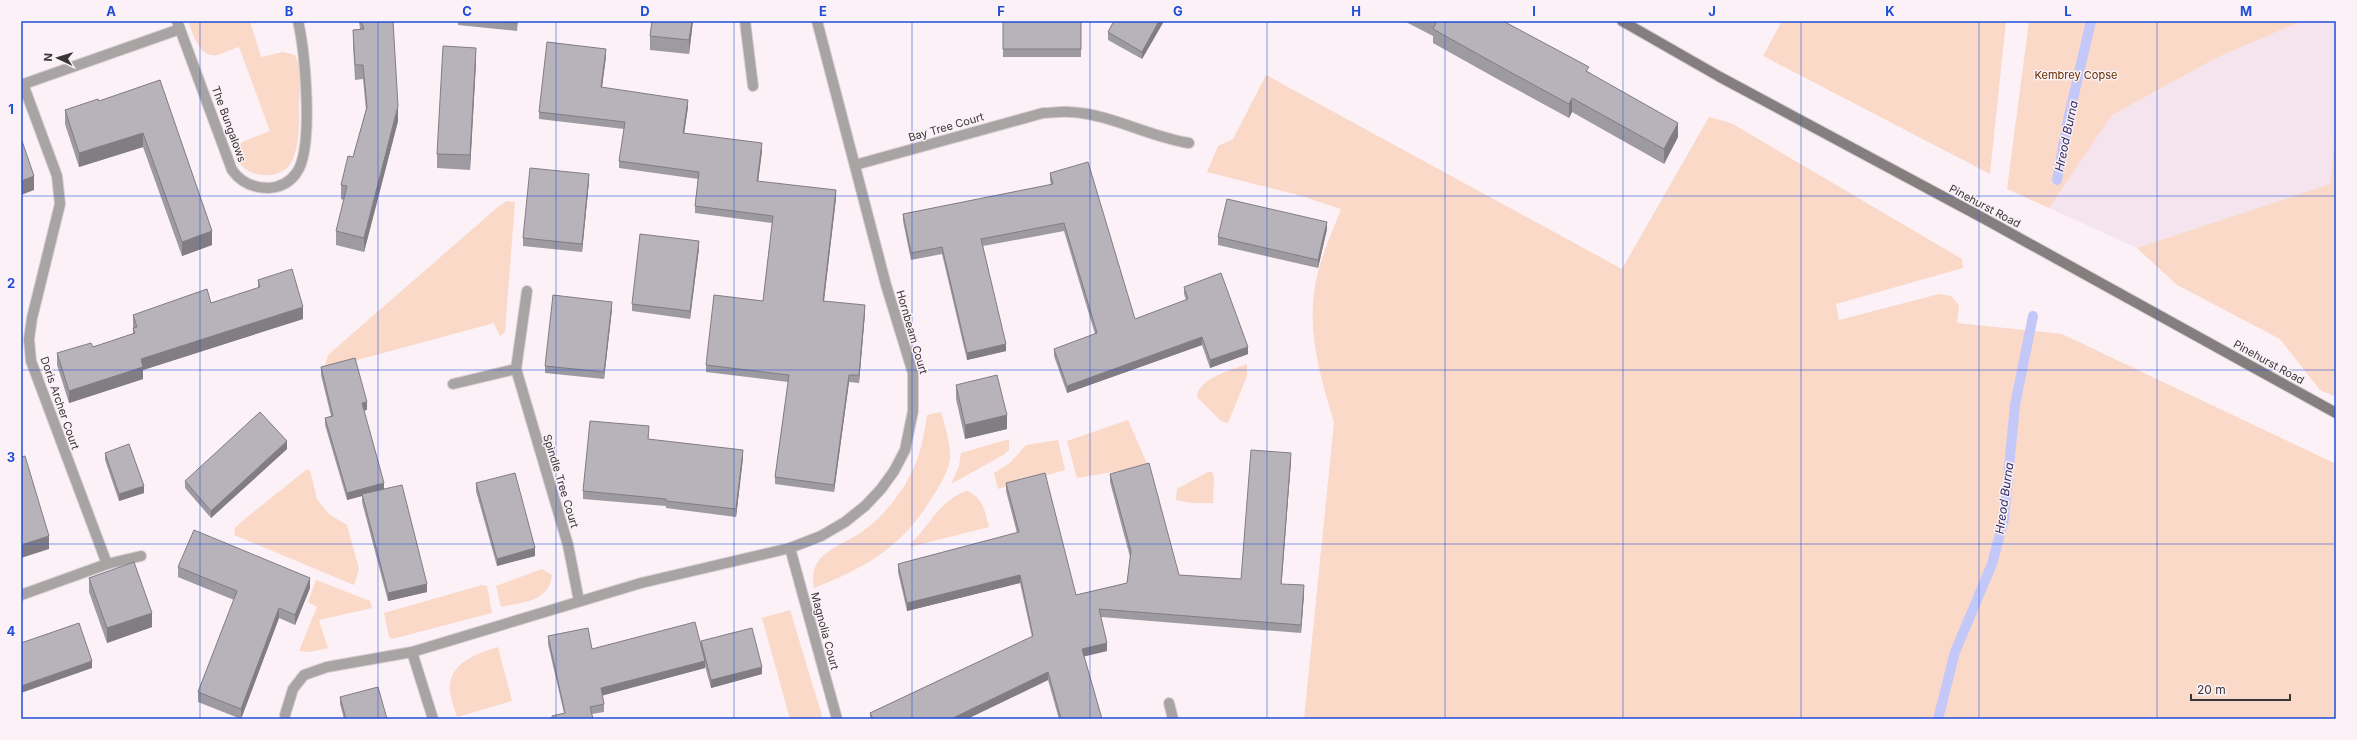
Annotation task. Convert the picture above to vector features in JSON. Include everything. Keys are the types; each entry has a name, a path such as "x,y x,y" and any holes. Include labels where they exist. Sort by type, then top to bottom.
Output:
{"street":[{"name":"The Bungalows","path":"22,85 178,25 232,170 238,178 246,184 267,188 285,184 298,172 302,159 307,89 298,21"},
{"path":"745,21 753,86"},
{"path":"817,21 854,165"},
{"name":"Pinehurst Road","path":"1622,21 1720,77 1983,218 2336,413"},
{"name":"Doris Archer Court","path":"22,85 57,176 60,204 32,318 29,339 31,361 107,564"},
{"name":"Bay Tree Court","path":"854,165 1043,113 1071,112 1084,114 1189,143"},
{"name":"Hornbeam Court","path":"790,548 821,536 845,522 865,506 881,489 894,471 905,450 913,411 913,373 886,285 854,165"},
{"name":"Spindle Tree Court","path":"527,291 516,369 568,545 580,601"},
{"path":"452,384 516,369"},
{"path":"285,715 293,689 304,675 328,667 412,652 641,583 790,548"},
{"name":"Magnolia Court","path":"790,548 837,719"},
{"path":"21,595 107,564 141,556"},
{"path":"412,652 433,719"},
{"path":"1170,703 1173,719"}],"shaded area":[{"path":"2302,21 2336,21 2336,121 2330,184 2137,248 2049,208 2112,115 2216,58"}],"green space":[{"path":"188,21 250,21 261,57 283,52 295,55 299,66 300,79 298,133 295,154 292,161 285,169 275,174 264,175 245,169 239,162 238,153 242,142 270,131 239,47 217,55 206,53 198,44"},
{"path":"1782,21 2006,21 1990,174 1763,56"},
{"name":"Kembrey Copse","path":"2029,21 2302,21 2216,58 2112,115 2049,208 2007,189"},
{"path":"1266,75 1622,269 1709,117 1731,123 1962,259 1963,268 1836,304 1839,320 1939,294 1951,296 1959,305 1957,323 2062,334 2336,464 2336,719 1304,719 1334,422 1316,352 1313,299 1321,263 1341,209 1298,195 1207,172 1218,146 1233,139"},
{"path":"2336,121 2336,397 2320,390 2280,339 2177,285 2137,248 2330,184"},
{"path":"507,201 515,202 505,332 500,336 494,323 324,369 328,355 499,206"},
{"path":"1247,364 1247,376 1228,423 1221,421 1197,397 1199,390 1209,380"},
{"path":"941,412 949,445 949,464 939,486 920,516 895,543 881,554 866,564 814,588 813,576 816,566 821,558 872,524 888,508 902,490 917,460 927,415"},
{"path":"1128,420 1148,466 1077,478 1067,441"},
{"path":"1009,439 1009,450 1003,455 951,484 959,466 961,453"},
{"path":"1058,440 1065,470 998,489 994,473 1010,463 1026,445"},
{"path":"306,470 310,470 317,499 330,515 347,525 359,569 354,585 234,535 235,528 241,522"},
{"path":"1208,472 1212,472 1214,477 1213,503 1192,503 1176,500 1177,489"},
{"path":"967,491 977,497 980,501 989,527 910,547 910,544 942,507 950,500"},
{"path":"542,569 552,575 550,584 546,591 540,596 526,602 501,607 496,586"},
{"path":"316,580 370,601 372,608 319,620 328,648 309,652 299,651 317,607 308,602"},
{"path":"482,585 487,586 492,613 392,639 389,637 384,613"},
{"path":"790,610 823,719 790,719 762,618"},
{"path":"498,647 512,701 457,717 450,693 450,683 453,674 465,661"}],"building":[{"path":"361,21 393,21 398,106 364,238 336,231 347,186 341,185 348,156 353,157 367,107 363,65 355,65 353,30 364,29"},
{"path":"495,21 518,21 517,23"},
{"path":"652,21 692,21 689,40 650,36"},
{"path":"1003,21 1081,21 1081,49 1003,49"},
{"path":"1114,21 1159,21 1142,52 1108,32"},
{"path":"1432,21 1503,21 1589,67 1586,71 1678,123 1664,149 1572,98 1569,104 1501,67 1433,29 1436,23"},
{"path":"547,42 606,49 601,87 688,100 683,133 762,143 757,181 836,190 823,301 865,305 859,375 849,375 834,485 775,477 789,375 706,365 714,295 763,301 773,216 695,206 699,172 619,161 625,122 539,112"},
{"path":"443,46 476,48 470,155 437,154"},
{"path":"160,80 212,231 182,242 143,133 79,153 65,110 98,99 99,101"},
{"path":"21,138 34,176 21,181"},
{"path":"1088,162 1135,319 1188,299 1184,287 1221,273 1248,347 1210,360 1202,337 1067,386 1054,349 1097,333 1064,223 981,239 1006,344 967,353 942,247 911,253 903,214 1053,184 1050,173"},
{"path":"530,168 589,174 582,244 523,238"},
{"path":"1227,199 1327,222 1318,260 1218,237"},
{"path":"640,234 699,241 690,311 632,304"},
{"path":"292,269 303,307 141,359 143,367 69,391 57,353 91,343 93,347 135,333 133,328 137,327 133,315 207,289 211,303 260,287 258,280"},
{"path":"553,295 612,302 604,372 545,366"},
{"path":"355,358 367,402 362,403 384,483 347,493 325,418 333,416 321,367"},
{"path":"997,375 1007,415 965,425 956,385"},
{"path":"260,412 287,441 211,511 185,481"},
{"path":"590,421 649,426 648,439 743,450 736,509 666,501 666,499 583,491"},
{"path":"129,444 144,486 119,494 105,453"},
{"path":"1251,450 1291,453 1281,584 1304,585 1301,625 1099,609 1107,643 1082,649 1102,719 1061,719 1048,672 951,719 873,719 870,713 1033,636 1020,575 907,603 898,564 1019,532 1006,483 1045,473 1076,595 1127,583 1131,551 1110,474 1149,463 1179,575 1241,579"},
{"path":"25,456 49,536 21,545 21,457"},
{"path":"515,473 535,548 497,559 476,483"},
{"path":"402,485 427,584 388,593 362,494"},
{"path":"194,530 310,578 295,615 279,608 241,709 198,692 237,591 178,567"},
{"path":"134,562 152,613 107,628 89,578"},
{"path":"695,622 705,661 601,688 604,704 590,707 593,719 552,719 552,716 565,713 548,636 588,628 592,649"},
{"path":"79,623 92,661 21,686 21,643"},
{"path":"752,628 762,667 711,680 701,641"},
{"path":"378,687 387,719 346,719 340,697"}],"waterway":[{"name":"Hreod Burna","path":"2057,180 2068,120 2091,21"},
{"name":"Hreod Burna","path":"1938,719 1955,652 1992,564 2004,519 2015,405 2033,316"}]}
